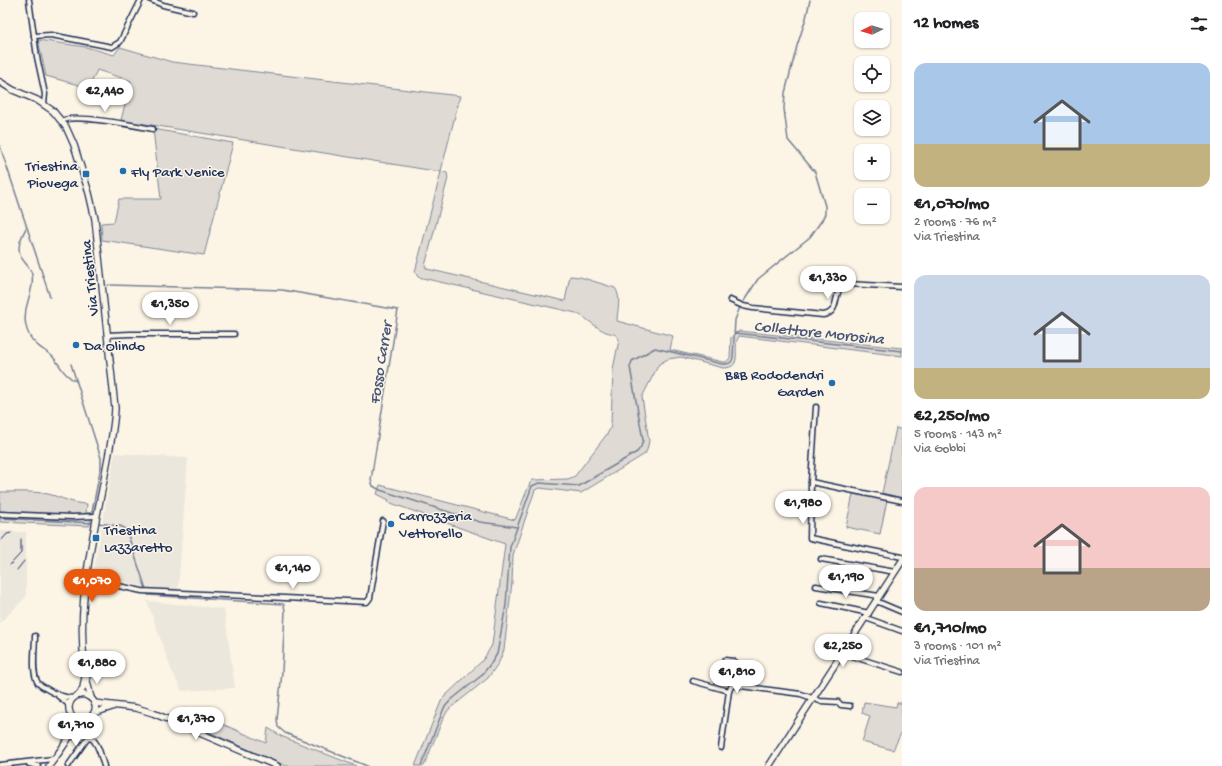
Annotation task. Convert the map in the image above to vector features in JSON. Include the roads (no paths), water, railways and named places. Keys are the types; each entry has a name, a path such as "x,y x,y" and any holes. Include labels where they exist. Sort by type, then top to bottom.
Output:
{"street":[{"path":"29,0 37,57 46,94 44,104"},
{"path":"34,36 51,35 112,47 120,42 141,0"},
{"path":"151,0 163,5 193,12"},
{"name":"Via Triestina","path":"0,82 44,104 62,121 74,145 92,206 98,242 115,416 86,580 82,634 86,677 93,701"},
{"path":"62,121 66,119 83,118 153,129"},
{"path":"730,300 741,306 758,309 823,315 829,314 834,310 838,290 843,285 902,287"},
{"path":"107,336 130,334 234,334"},
{"path":"816,408 811,482 810,538 902,557"},
{"path":"811,482 902,501"},
{"path":"0,514 96,517"},
{"path":"86,580 142,591 367,602 370,598 383,521"},
{"path":"821,559 898,570"},
{"path":"769,766 898,570 902,561"},
{"path":"816,586 878,599 902,612"},
{"path":"821,603 867,615 902,631"},
{"path":"35,636 36,679 43,688 65,697 86,695 93,701 116,706 136,708 153,713 277,766"},
{"path":"842,653 902,672"},
{"path":"721,748 729,691 733,685 736,663 725,660"},
{"name":"Via Triestina","path":"76,696 83,688 86,677"},
{"path":"693,681 729,691"},
{"path":"733,685 801,694 820,701 838,702 841,705 850,706"},
{"path":"49,766 73,729 73,718 69,707 57,694"},
{"path":"69,707 70,702 76,696"},
{"path":"93,701 94,713"},
{"path":"0,765 16,765 55,758 62,752 82,722 92,717 94,713 116,706"},
{"path":"73,718 85,721"},
{"path":"68,766 89,738 94,740 97,745 104,766"},
{"path":"23,763 38,766"}],"waterway":[{"path":"421,766 444,708 451,700 481,676 497,654 506,605 510,547 532,486 539,483 579,486 637,452 641,447 643,440 630,367 632,361 655,348 722,364 728,364 731,362 733,357 735,320 740,307 758,279 810,237 822,220 825,214 825,206 815,172 788,140 784,109 785,93 810,0"},
{"path":"0,146 50,297"},
{"path":"26,228 20,242 19,249 21,257 31,272 32,278 32,288 25,312 27,330 32,340 53,357 66,374 76,381"},
{"name":"Fosso Carrer","path":"111,285 282,290 398,310 371,480 373,486 380,490 480,522 517,527"},
{"name":"Collettore Morosina","path":"735,333 902,351"},
{"path":"71,364 101,458 101,466 92,512"},
{"path":"0,518 94,523"},
{"path":"98,523 120,526 126,529 148,595 283,604 285,611 282,672 277,720 278,727 285,733 367,766"}],"tram line":[{"path":"0,542 7,534 11,533"},
{"path":"10,565 21,553 21,539"},
{"path":"17,570 24,561"}],"place":[{"name":"Fly Park Venice","path":"123,171"},
{"name":"Triestina Piovega","path":"86,174"},
{"name":"Da Olindo","path":"76,345"},
{"name":"B&B Rododendri Garden","path":"832,383"},
{"name":"Carrozzeria Vettorello","path":"391,524"},
{"name":"Triestina Lazzaretto","path":"96,538"}]}
